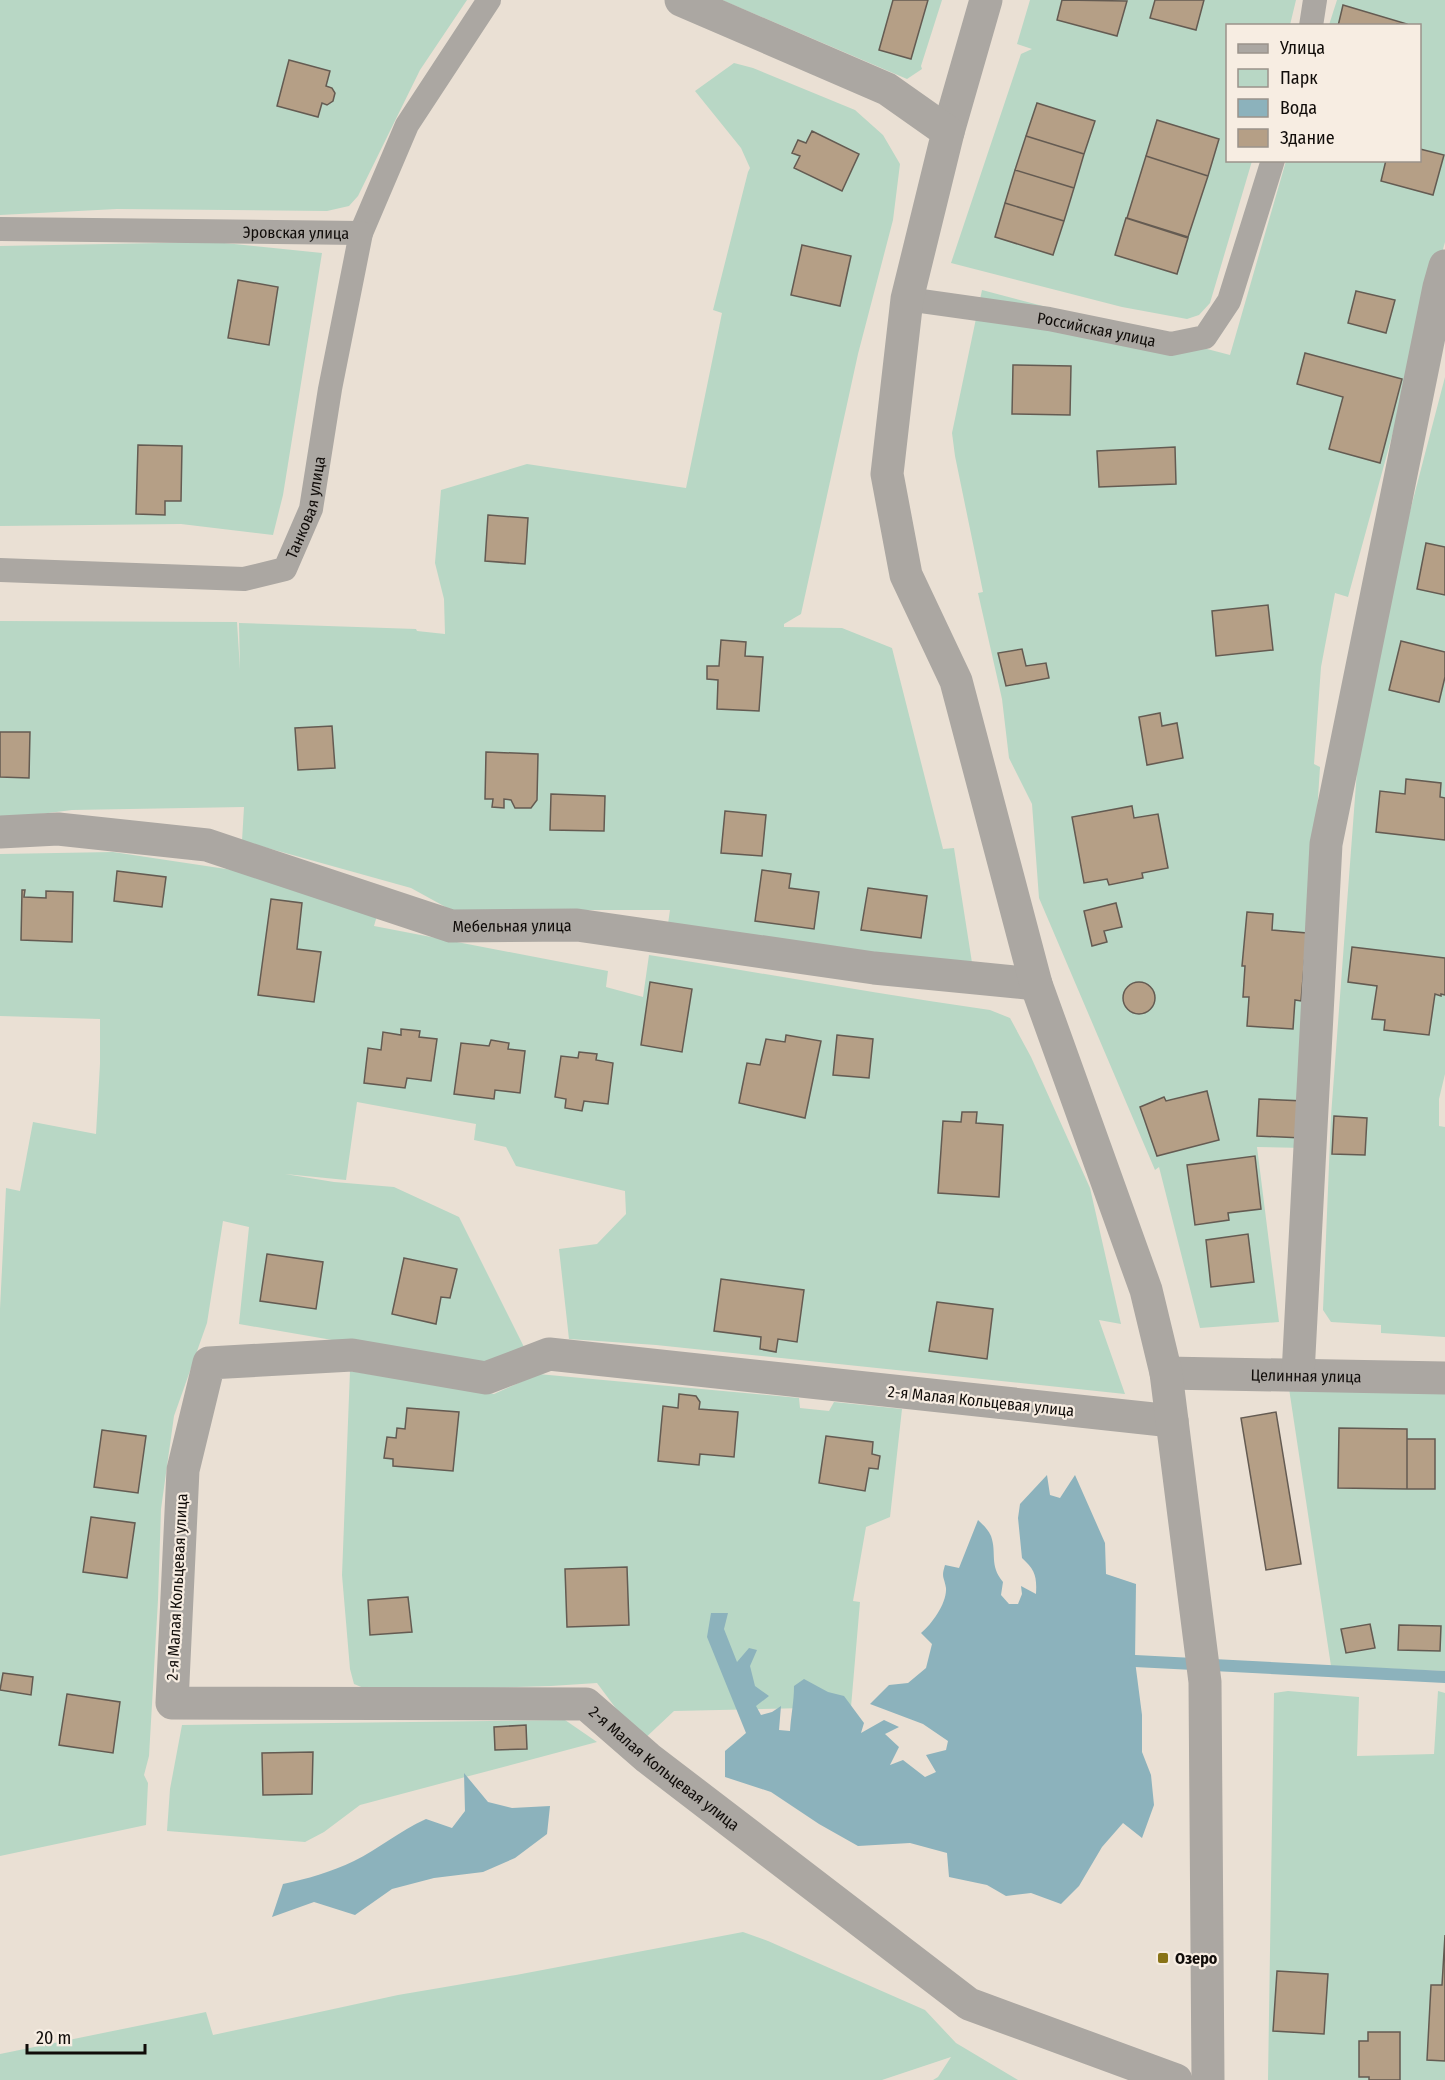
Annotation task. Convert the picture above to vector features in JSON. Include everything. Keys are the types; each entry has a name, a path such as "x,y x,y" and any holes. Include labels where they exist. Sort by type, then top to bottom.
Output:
{"street":[{"path":"681,0 887,89 948,132"},
{"path":"986,0 948,132 907,298 887,474 906,574 956,681 1036,984 1146,1290 1166,1373 1205,1682 1208,2080"},
{"path":"1298,1374 1326,844 1442,277"},
{"name":"Мебельная улица","path":"0,832 58,829 207,845 451,926 578,926 874,968 1036,984"},
{"name":"2-я Малая Кольцевая улица","path":"1172,1422 549,1354 486,1378 352,1355 209,1363 183,1470 172,1703 586,1704 648,1758 969,2004 1176,2080"},
{"name":"Целинная улица","path":"1166,1373 1445,1378"}],"lane":[{"name":"Эровская улица","path":"0,229 362,233 407,125 489,0"},
{"path":"1311,24 1315,0"},
{"name":"Российская улица","path":"907,298 1049,319 1171,344 1205,337 1229,301 1272,162"},
{"name":"Танковая улица","path":"0,570 244,579 285,569 311,508 330,389 362,233"}],"green space":[{"path":"0,0 467,0 420,70 358,196 349,206 327,211 117,209 0,215"},
{"path":"722,0 942,0 922,69 907,79"},
{"path":"1030,0 1296,0 1290,24 1226,24 1226,162 1252,162 1210,303 1199,315 1187,319 1122,307 951,263 1021,54 1032,49 1017,44"},
{"path":"1337,0 1445,0 1445,242 1348,597 1335,593 1321,667 1314,764 1320,767 1311,907 1305,1148 1257,1147 1279,1322 1200,1328 1159,1167 1155,1170 1039,898 1032,804 1009,758 1002,699 978,593 983,592 952,433 982,290 1230,355 1286,162 1421,162 1421,24 1329,24"},
{"path":"734,63 753,68 855,110 883,135 900,164 893,220 858,354 801,614 784,624 784,627 842,628 892,648 943,849 954,848 973,969 668,924 670,910 451,910 411,888 242,841 244,807 72,810 0,819 0,621 237,622 240,670 239,623 416,629 417,631 445,634 444,599 435,563 441,490 527,464 686,488 722,313 713,310 750,168 741,148 695,91"},
{"path":"215,242 322,253 283,495 273,535 181,524 0,526 0,246"},
{"path":"1445,377 1445,1074 1439,1099 1439,1126 1445,1127 1445,1337 1381,1333 1381,1325 1331,1322 1323,1310 1331,1116 1360,731 1384,611"},
{"path":"113,852 246,872 380,905 374,926 608,971 606,987 643,997 649,955 990,1010 1010,1018 1031,1057 1090,1188 1121,1324 1099,1320 1125,1394 656,1345 569,1339 559,1249 597,1244 626,1214 625,1191 516,1166 506,1147 474,1140 476,1124 357,1102 346,1180 285,1174 334,1182 394,1187 459,1217 525,1349 477,1365 239,1324 249,1227 223,1221 207,1323 174,1416 161,1509 149,1756 144,1775 148,1783 146,1825 0,1856 0,1309 6,1188 20,1191 33,1122 96,1134 100,1019 0,1016 0,854"},
{"path":"350,1371 494,1394 538,1374 799,1398 800,1408 829,1411 834,1402 902,1409 890,1517 866,1527 853,1601 860,1602 851,1707 674,1711 641,1742 597,1683 371,1691 354,1684 350,1669 342,1575"},
{"path":"1288,1382 1445,1384 1445,1671 1331,1666"},
{"path":"1288,1691 1359,1697 1357,1756 1434,1754 1438,1691 1445,1693 1445,2080 1268,2080 1274,1693"},
{"path":"565,1720 597,1742 360,1805 324,1832 305,1842 167,1831 170,1789 182,1725"},
{"path":"743,1932 925,2010 956,2043 1018,2080 933,2080 938,2077 951,2057 882,2080 0,2080 0,2054 206,2012 213,2035 398,1995"}],"water":[{"path":"1047,1475 1050,1495 1060,1498 1075,1475 1105,1543 1106,1574 1136,1584 1135,1661 1142,1715 1142,1752 1151,1775 1154,1805 1142,1838 1123,1823 1102,1847 1079,1886 1061,1904 1031,1893 1006,1896 987,1885 949,1877 947,1853 910,1843 858,1846 819,1824 771,1792 725,1777 725,1751 746,1733 707,1637 711,1613 728,1613 724,1629 737,1662 749,1648 757,1650 750,1666 755,1686 769,1696 756,1706 761,1715 781,1706 779,1730 790,1731 794,1686 804,1679 828,1692 844,1696 864,1723 861,1733 884,1720 899,1727 885,1734 899,1747 890,1765 903,1760 925,1777 936,1772 926,1755 946,1750 948,1741 923,1724 870,1704 889,1685 908,1683 926,1668 932,1644 921,1633 934,1619 944,1600 946,1594 943,1575 945,1565 959,1568 978,1520 987,1529 993,1542 996,1570 1003,1582 1001,1595 1009,1604 1018,1604 1022,1594 1021,1586 1036,1594 1034,1574 1022,1558 1018,1518 1020,1504"},
{"path":"464,1773 488,1802 512,1808 550,1806 547,1834 515,1858 483,1872 434,1878 392,1889 355,1915 314,1902 272,1917 283,1884 319,1875 345,1865 426,1819 452,1828 465,1811"}],"building":[{"path":"893,0 928,0 911,59 879,50"},
{"path":"1062,0 1127,1 1117,36 1057,20"},
{"path":"1155,0 1204,0 1196,30 1150,18"},
{"path":"1343,5 1407,24 1397,24 1338,24"},
{"path":"289,60 330,71 326,86 332,88 335,93 333,101 327,105 322,103 318,117 277,106"},
{"path":"1037,103 1095,121 1084,154 1026,136"},
{"path":"1157,120 1219,139 1208,176 1146,156"},
{"path":"812,131 859,154 842,191 794,168 800,156 792,153 798,140 806,143"},
{"path":"1026,136 1084,154 1074,188 1015,170"},
{"path":"1421,149 1444,155 1433,195 1381,181 1386,162 1421,162"},
{"path":"1146,156 1208,176 1188,237 1127,218"},
{"path":"1015,170 1074,188 1064,221 1005,203"},
{"path":"1005,203 1064,221 1053,255 995,237"},
{"path":"1126,218 1188,238 1177,274 1115,255"},
{"path":"802,245 851,256 840,306 791,295"},
{"path":"238,280 278,287 269,345 228,338"},
{"path":"1356,291 1395,300 1386,333 1348,323"},
{"path":"1305,353 1402,379 1380,463 1329,449 1343,397 1297,384"},
{"path":"1013,365 1071,366 1070,415 1012,414"},
{"path":"138,445 182,446 181,501 165,501 165,515 136,514"},
{"path":"1175,447 1176,484 1099,487 1097,451"},
{"path":"488,515 528,518 525,564 485,561"},
{"path":"1426,543 1445,547 1445,595 1417,589"},
{"path":"1268,605 1273,650 1216,656 1212,611"},
{"path":"721,640 746,642 745,656 763,657 759,711 717,709 718,680 707,679 707,666 719,666"},
{"path":"1401,641 1445,652 1445,677 1439,702 1389,690"},
{"path":"1022,649 1026,666 1046,663 1049,678 1006,686 998,653"},
{"path":"1160,713 1162,726 1177,723 1183,758 1147,765 1139,717"},
{"path":"332,726 335,768 298,770 295,728"},
{"path":"0,732 30,732 29,778 0,777"},
{"path":"486,752 538,754 537,800 531,808 515,808 511,800 504,799 504,808 492,807 493,799 485,799"},
{"path":"1406,779 1441,783 1440,797 1445,798 1445,840 1376,832 1380,791 1405,794"},
{"path":"551,794 605,796 604,831 550,830"},
{"path":"1132,806 1134,818 1158,814 1168,868 1142,873 1143,878 1109,885 1107,879 1084,883 1072,817"},
{"path":"725,811 766,815 762,856 721,853"},
{"path":"762,870 791,874 789,888 819,892 814,929 755,921"},
{"path":"117,871 166,877 162,907 114,901"},
{"path":"868,888 927,896 921,938 861,930"},
{"path":"22,890 25,890 24,897 46,898 46,891 73,892 72,942 21,940"},
{"path":"271,899 302,903 297,949 321,952 314,1002 258,995"},
{"path":"1116,903 1122,927 1104,931 1107,942 1092,946 1084,911"},
{"path":"1247,912 1273,914 1272,930 1307,933 1301,1001 1295,1000 1293,1029 1247,1026 1249,997 1243,997 1245,966 1242,966"},
{"path":"1352,947 1445,958 1445,995 1435,994 1429,1035 1384,1030 1385,1020 1372,1019 1377,986 1348,982"},
{"path":"650,982 692,989 682,1052 641,1045"},
{"path":"1139,982 1150,987 1155,998 1150,1009 1139,1014 1128,1009 1123,998 1128,987"},
{"path":"401,1029 420,1031 419,1037 437,1039 431,1081 407,1078 405,1088 364,1083 368,1048 381,1050 383,1032 401,1035"},
{"path":"786,1035 821,1041 805,1118 739,1103 747,1063 760,1065 766,1039 785,1042"},
{"path":"837,1035 873,1039 869,1078 833,1075"},
{"path":"491,1040 509,1043 508,1049 525,1051 520,1093 495,1090 494,1099 454,1094 461,1043 489,1046"},
{"path":"579,1052 597,1054 596,1060 613,1063 608,1104 584,1101 582,1111 565,1108 566,1099 555,1097 561,1056 578,1058"},
{"path":"1207,1091 1219,1140 1157,1156 1140,1107 1164,1097 1166,1101"},
{"path":"1259,1099 1304,1101 1302,1138 1257,1136"},
{"path":"962,1112 977,1112 976,1123 1003,1125 999,1197 938,1193 943,1121 961,1122"},
{"path":"1334,1116 1367,1118 1365,1155 1332,1154"},
{"path":"1255,1156 1261,1209 1228,1213 1229,1220 1195,1225 1187,1165"},
{"path":"1248,1234 1254,1282 1211,1287 1206,1240"},
{"path":"267,1254 323,1262 316,1309 260,1301"},
{"path":"404,1258 457,1269 450,1298 441,1297 436,1324 392,1314"},
{"path":"721,1279 804,1290 797,1342 778,1339 776,1352 760,1349 761,1337 714,1331"},
{"path":"937,1302 993,1309 987,1359 929,1351"},
{"path":"679,1394 696,1396 700,1402 699,1409 738,1412 734,1457 700,1454 699,1465 658,1461 663,1406 678,1408"},
{"path":"407,1408 459,1412 453,1471 393,1466 393,1459 384,1458 387,1437 396,1438 397,1428 405,1429"},
{"path":"1276,1412 1301,1564 1266,1570 1241,1418"},
{"path":"1339,1428 1407,1429 1407,1489 1338,1488"},
{"path":"102,1430 146,1436 138,1493 94,1487"},
{"path":"826,1436 873,1442 872,1454 880,1456 878,1469 869,1468 865,1491 819,1483"},
{"path":"1407,1439 1435,1439 1435,1489 1407,1489"},
{"path":"91,1517 135,1523 127,1578 83,1572"},
{"path":"627,1567 629,1625 567,1627 565,1569"},
{"path":"408,1597 412,1632 370,1635 368,1600"},
{"path":"1370,1624 1375,1648 1346,1653 1341,1629"},
{"path":"1399,1625 1441,1626 1440,1651 1398,1650"},
{"path":"3,1673 33,1677 31,1695 0,1690"},
{"path":"67,1694 120,1702 113,1753 59,1745"},
{"path":"526,1725 527,1749 495,1750 494,1727"},
{"path":"313,1752 312,1794 263,1795 262,1753"},
{"path":"1445,1935 1445,2061 1427,2060 1431,1985 1442,1985"},
{"path":"1277,1971 1328,1974 1324,2034 1273,2031"},
{"path":"1368,2032 1400,2032 1400,2080 1369,2080 1369,2077 1359,2077 1359,2041 1368,2041"}],"waterway":[{"path":"1135,1661 1445,1677"}],"place":[{"name":"Озеро","path":"1163,1958"}]}
